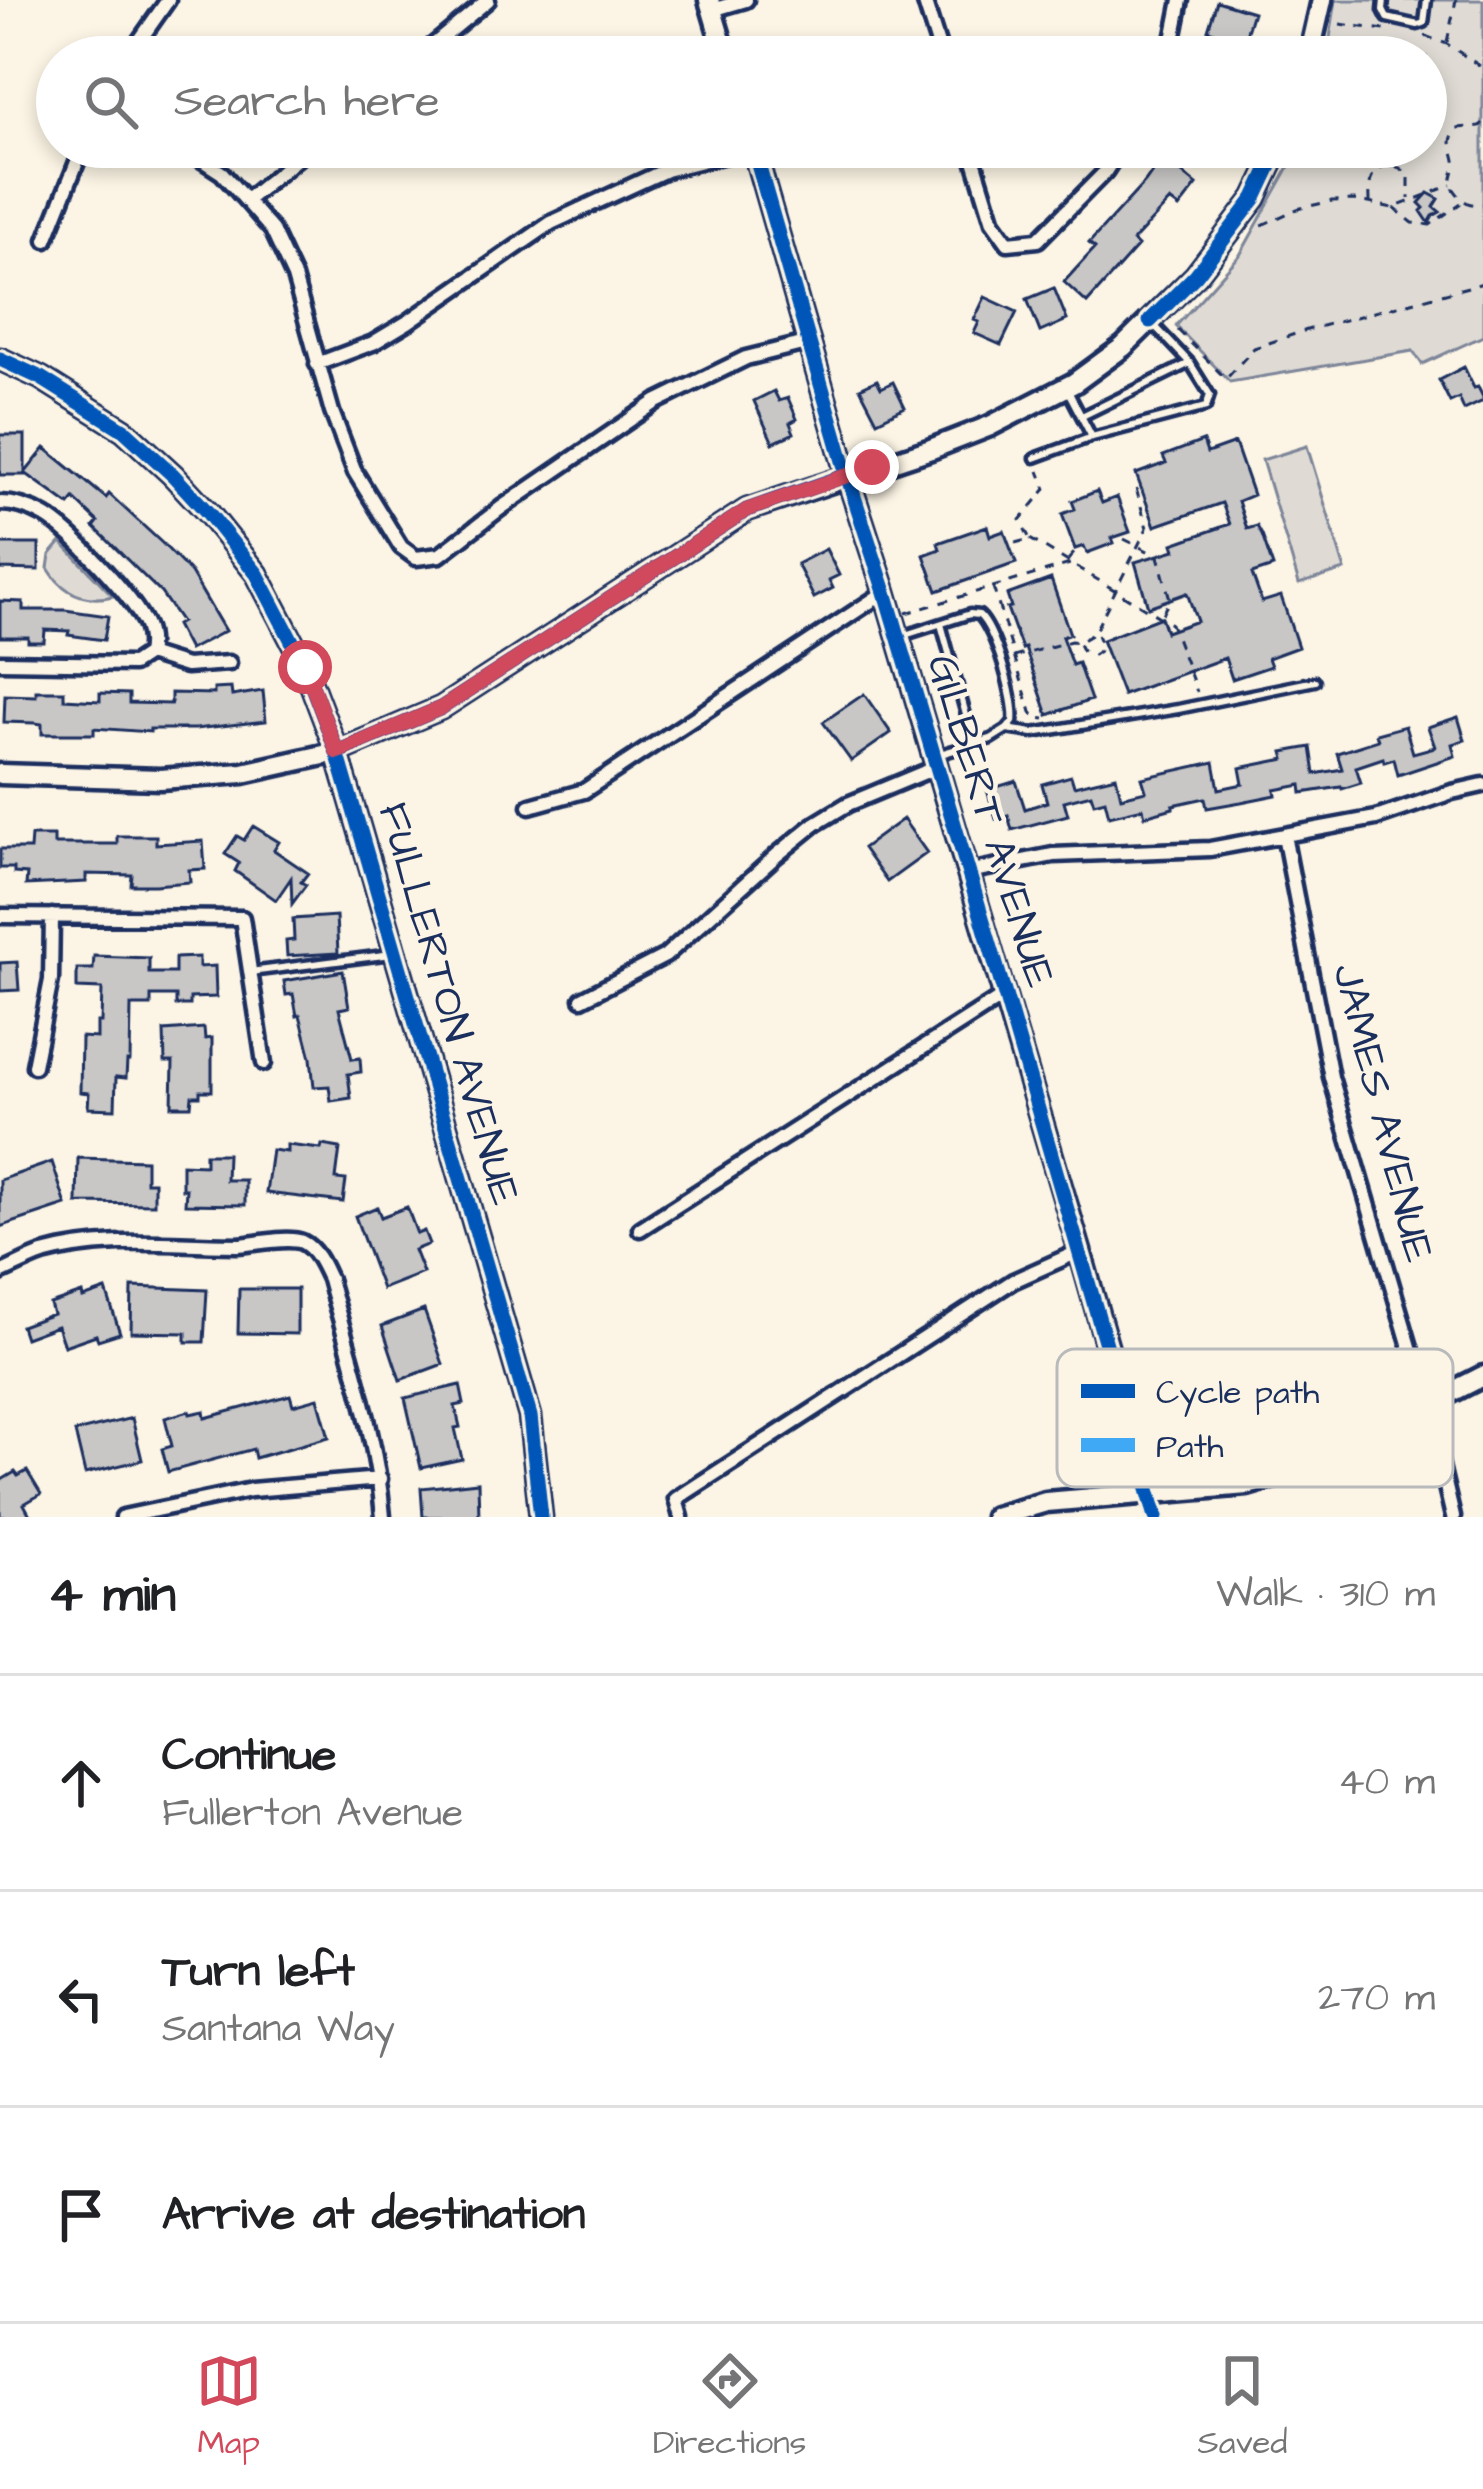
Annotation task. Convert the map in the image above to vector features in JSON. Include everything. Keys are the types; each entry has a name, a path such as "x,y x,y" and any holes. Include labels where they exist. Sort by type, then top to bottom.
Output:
{"street":[{"path":"143,36 168,0"},
{"path":"444,36 488,0"},
{"path":"720,36 711,5 746,0"},
{"path":"925,0 936,36"},
{"path":"1174,36 1181,0"},
{"path":"1314,36 1322,0"},
{"path":"46,240 75,168"},
{"path":"214,168 272,230 294,277 317,364 355,472 401,547 416,558 440,555 656,402 746,358 810,342"},
{"path":"248,200 286,168"},
{"path":"317,364 373,343 408,322 551,223 674,168"},
{"name":"GILBERT AVENUE","path":"759,168 1108,1349"},
{"path":"976,168 993,222 1008,243 1037,240 1108,168"},
{"path":"0,774 160,779 243,773 337,752 441,708 747,510 990,427 1066,387 1123,347 1196,275 1255,198 1269,168"},
{"name":"FULLERTON AVENUE","path":"0,359 41,378 124,430 173,475 257,574 302,660 337,752 530,1416 541,1517"},
{"path":"0,503 23,506 59,525 132,602 150,640 148,654 134,664 0,662"},
{"path":"530,806 584,791 885,592"},
{"path":"148,654 186,666 229,663"},
{"path":"582,999 665,956 815,824 935,762"},
{"path":"968,872 1052,855 1210,849 1376,818 1483,785"},
{"name":"JAMES AVENUE","path":"1285,835 1331,1077 1410,1349"},
{"path":"0,916 242,918 264,1063"},
{"path":"34,1066 51,980 52,916"},
{"path":"640,1229 1005,995"},
{"path":"0,1274 38,1256 132,1241 239,1245 293,1239 307,1244 329,1279 380,1479 382,1517"},
{"path":"681,1517 676,1499 1013,1281 1080,1251"},
{"path":"1453,1392 1483,1376"},
{"path":"123,1517 251,1490 380,1479"},
{"name":"GILBERT AVENUE","path":"1147,1487 1156,1517"},
{"path":"995,1517 1046,1502 1225,1487"},
{"name":"JAMES AVENUE","path":"1446,1487 1453,1517"}],"lane":[{"path":"1384,0 1387,18 1418,25 1427,16 1427,0"},
{"path":"1035,458 1206,406 1210,394 1190,363 1150,321"},
{"path":"1082,416 1190,363"},
{"path":"1066,387 1092,437"},
{"path":"898,638 975,614 987,622 1015,708 1007,729 935,762"},
{"path":"940,624 974,744"},
{"path":"1007,729 1033,733 1315,681"},
{"path":"250,972 395,953"}],"path":[{"path":"1456,0 1447,44 1483,68"},
{"path":"1340,24 1403,32"},
{"path":"1483,123 1457,128 1449,138 1455,161 1451,185 1462,202 1483,204"},
{"path":"1370,203 1371,180 1381,168"},
{"path":"1399,168 1409,180 1409,201"},
{"path":"1393,208 1451,185"},
{"path":"1262,224 1297,208 1354,200 1393,208 1413,223 1430,226 1462,202"},
{"path":"1178,330 1226,379 1254,348 1483,283"},
{"path":"1035,458 1046,489 1020,520 1030,539 1172,623 1201,704"},
{"path":"1014,657 1071,640 1079,642 1094,633 1147,528 1134,481"},
{"path":"1124,538 1158,556 1170,598 1161,616"},
{"path":"1015,543 1030,539"},
{"path":"892,617 1069,562 1075,552"},
{"path":"993,587 1035,718 1064,717"},
{"path":"1079,642 1088,654 1099,651 1100,638 1094,633"}],"shaded area":[{"path":"1336,0 1483,0 1483,336 1422,364 1413,351 1230,382 1176,326 1240,255 1288,168 1447,168 1447,36 1330,36"},
{"path":"1307,446 1345,570 1299,584 1262,460"},
{"path":"61,542 113,596 84,597 60,584 48,568 50,555"}],"building":[{"path":"1217,1 1253,12 1246,36 1212,36 1214,32 1208,30"},
{"path":"1155,168 1184,168 1181,172 1197,185 1179,208 1170,201 1087,303 1064,282 1095,248 1089,243"},
{"path":"1428,193 1439,199 1434,207 1440,212 1429,223 1419,203"},
{"path":"1054,288 1067,320 1040,332 1027,299"},
{"path":"985,297 1017,312 1001,345 974,333 979,322 974,320"},
{"path":"1464,367 1483,401 1464,410 1459,398 1450,402 1439,380"},
{"path":"877,380 881,388 893,382 905,407 877,421 860,388"},
{"path":"774,391 779,401 788,398 797,419 790,423 794,433 773,443 754,401"},
{"path":"0,435 25,435 25,475 0,475"},
{"path":"1203,441 1207,453 1235,443 1253,495 1238,501 1247,529 1257,526 1262,535 1273,567 1252,574 1262,602 1281,596 1298,647 1268,658 1271,666 1232,679 1225,658 1123,695 1102,640 1161,617 1166,632 1197,621 1187,593 1148,607 1135,562 1175,550 1173,544 1230,524 1222,503 1155,526 1136,474 1166,463 1163,456"},
{"path":"45,448 106,498 109,494 163,544 191,573 225,631 189,650 176,625 181,622 161,593 94,527 98,522 74,499 69,505 25,473"},
{"path":"1097,491 1102,503 1117,497 1130,532 1087,553 1084,546 1075,549 1062,514 1075,509 1072,501"},
{"path":"987,526 990,536 1004,531 1016,563 937,591 924,555 940,549 938,543"},
{"path":"0,544 39,544 39,570 0,569"},
{"path":"826,549 839,575 829,580 833,588 814,598 797,564"},
{"path":"1051,579 1070,634 1062,637 1072,665 1078,663 1091,700 1048,715 1007,608 1011,607 1007,595"},
{"path":"0,601 23,602 23,610 108,616 104,640 45,630 44,642 0,637"},
{"path":"231,688 232,696 263,691 266,721 150,732 94,728 94,734 42,734 42,724 4,722 5,695 64,691 64,699 100,701 100,693 129,694 129,703 171,704 171,693 214,694 214,689"},
{"path":"864,694 891,733 851,761 823,722"},
{"path":"1458,717 1465,740 1452,744 1455,756 1398,775 1394,759 1384,762 1383,758 1356,767 1361,783 1342,789 1302,793 1301,785 1275,790 1276,795 1207,808 1205,798 1145,816 1143,808 1109,816 1105,800 1094,803 1091,794 1064,801 1068,815 1012,830 1008,815 996,819 987,790 1016,781 1025,809 1047,802 1042,784 1071,776 1074,786 1116,776 1121,797 1146,791 1142,778 1214,762 1219,789 1243,784 1240,768 1285,759 1283,752 1311,747 1315,774 1342,769 1337,753 1405,726 1413,753 1435,747 1428,727"},
{"path":"903,819 927,853 887,882 863,848"},
{"path":"253,826 279,842 274,850 308,873 301,882 306,885 292,904 291,878 276,900 235,871 239,863 225,854 237,836 244,840"},
{"path":"31,836 54,836 54,844 117,844 117,836 156,836 156,844 203,841 205,869 189,870 190,882 131,885 132,875 86,874 86,882 26,885 27,874 0,868 0,849 30,849"},
{"path":"336,916 338,953 287,956 286,941 294,940 293,919"},
{"path":"94,956 149,958 149,973 175,973 175,958 199,957 199,967 215,966 216,997 190,998 190,1005 176,1005 176,996 151,996 151,1006 131,1006 130,1061 126,1078 116,1077 115,1109 88,1108 89,1093 80,1092 81,1037 97,1038 102,989 77,988 77,969 93,969"},
{"path":"17,962 19,990 0,991 0,963"},
{"path":"343,971 349,1007 339,1009 352,1059 360,1058 361,1072 348,1074 351,1098 331,1101 329,1086 314,1087 300,1015 293,994 286,995 284,981"},
{"path":"204,1028 205,1039 212,1038 212,1091 192,1096 191,1106 172,1106 173,1062 165,1062 164,1031"},
{"path":"287,1145 340,1148 336,1179 346,1180 343,1202 266,1193 272,1150 287,1152"},
{"path":"205,1154 227,1154 226,1180 245,1180 245,1205 185,1204 182,1164 205,1165"},
{"path":"78,1158 146,1160 146,1182 154,1182 154,1204 77,1203"},
{"path":"52,1162 66,1205 0,1227 0,1180"},
{"path":"377,1207 381,1217 407,1207 417,1234 424,1231 429,1244 414,1250 423,1273 382,1289 355,1216"},
{"path":"132,1287 207,1290 204,1342 186,1342 186,1333 131,1332"},
{"path":"239,1289 297,1289 297,1334 238,1333"},
{"path":"106,1290 120,1333 64,1346 57,1326 25,1338 21,1326 53,1314 50,1304"},
{"path":"424,1310 443,1364 400,1380 382,1326"},
{"path":"460,1385 464,1404 455,1406 460,1427 455,1428 462,1459 421,1468 405,1398"},
{"path":"290,1395 293,1405 318,1398 329,1437 255,1458 253,1449 168,1472 162,1449 172,1446 165,1418 204,1411 205,1418"},
{"path":"132,1418 142,1460 85,1474 75,1432"},
{"path":"27,1471 41,1494 24,1504 31,1517 0,1517 0,1481"},
{"path":"478,1482 479,1517 423,1517 421,1488"}],"cycle path":[{"path":"759,168 1107,1349"},
{"path":"1150,321 1196,275 1255,198 1269,168"},
{"path":"0,359 41,378 124,430 173,475 257,574 302,660 337,752 530,1416 541,1517"},
{"path":"337,752 441,708 747,510 847,475"},
{"path":"1147,1487 1156,1517"}],"route":[{"path":"305,667 337,752 441,708 747,510 872,467"}]}
